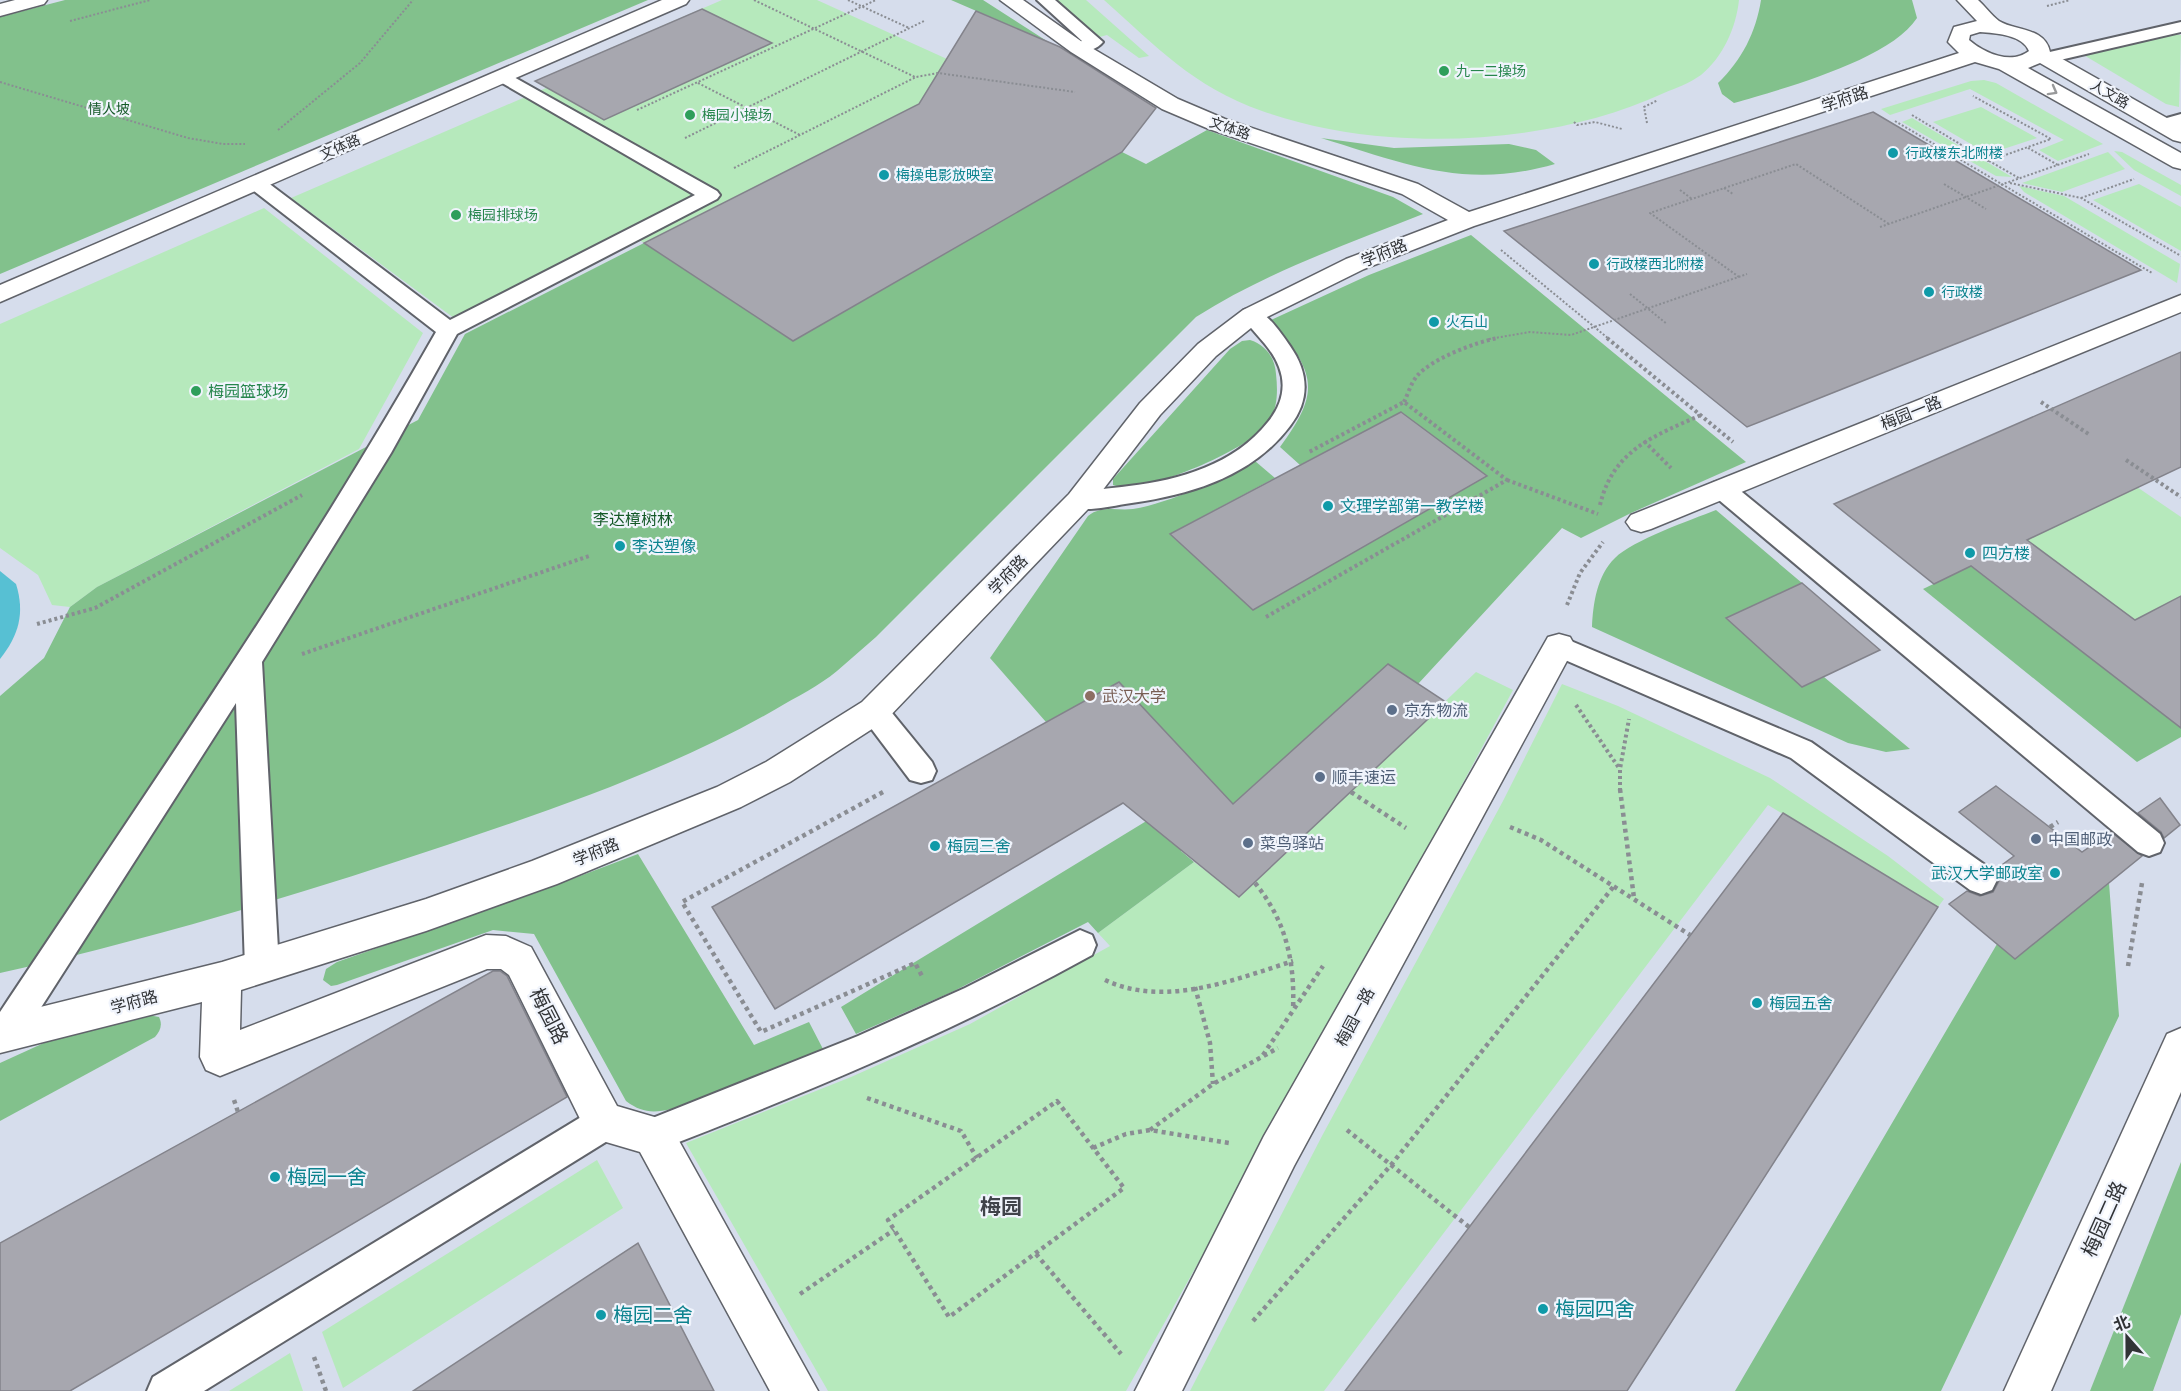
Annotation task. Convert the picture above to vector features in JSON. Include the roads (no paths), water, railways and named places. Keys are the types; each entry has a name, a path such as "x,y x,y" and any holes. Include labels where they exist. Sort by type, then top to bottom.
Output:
{"street":[{"path":"0,10 37,0"},
{"name":"文体路","path":"0,294 679,0"},
{"name":"文体路","path":"1010,0 1078,48 1161,100 1188,112 1410,189 1432,199 1466,221"},
{"path":"1967,0 1994,27"},
{"path":"1994,27 1980,26 1961,31 1957,36 1958,42 2181,162"},
{"name":"人文路","path":"1994,27 2028,37 2040,49 2043,56 2175,126"},
{"name":"学府路","path":"2,1034 222,979 426,915 668,824 778,772 874,711 1079,501 1150,409 1215,342 1252,315 1355,264 1466,221 1989,58 2027,62 2043,56"},
{"name":"梅园一路","path":"1641,522 2181,303"},
{"name":"梅园一路","path":"1158,1391 1280,1151 1554,655"},
{"name":"梅园路","path":"222,979 220,1057 486,952 501,951 514,955 522,963 604,1123"},
{"name":"梅园二路","path":"2027,1391 2181,1047"},
{"path":"604,1123 653,1135 795,1391"}],"lane":[{"path":"1045,0 1094,42 1078,48"},
{"path":"2043,56 2181,27"},
{"path":"2,1034 249,667 379,453 448,330 710,195 503,76"},
{"path":"256,183 448,330"},
{"path":"1079,501 1136,495 1190,481 1235,462 1260,447 1270,437 1292,402 1293,375 1282,351 1252,315"},
{"path":"1722,489 2149,843"},
{"path":"1554,655 1643,684 1801,750 1981,880"},
{"path":"249,667 262,967"},
{"path":"874,711 921,771"},
{"path":"653,1135 843,1060 963,1008 1080,945"},
{"path":"167,1391 604,1123"}],"water":[{"path":"0,571 16,584 20,614 12,641 0,659"}],"place":[{"name":"九一二操场","path":"1444,71"},
{"name":"梅园小操场","path":"690,115"},
{"name":"行政楼东北附楼","path":"1893,153"},
{"name":"梅操电影放映室","path":"884,175"},
{"name":"梅园排球场","path":"456,215"},
{"name":"行政楼西北附楼","path":"1594,264"},
{"name":"行政楼","path":"1929,292"},
{"name":"火石山","path":"1434,322"},
{"name":"梅园篮球场","path":"196,391"},
{"name":"文理学部第一教学楼","path":"1328,506"},
{"name":"李达塑像","path":"620,546"},
{"name":"四方楼","path":"1970,553"},
{"name":"武汉大学","path":"1090,696"},
{"name":"京东物流","path":"1392,710"},
{"name":"顺丰速运","path":"1320,777"},
{"name":"中国邮政","path":"2036,839"},
{"name":"菜鸟驿站","path":"1248,843"},
{"name":"梅园三舍","path":"935,846"},
{"name":"武汉大学邮政室","path":"2055,873"},
{"name":"梅园五舍","path":"1757,1003"},
{"name":"梅园一舍","path":"275,1177"},
{"name":"梅园四舍","path":"1543,1309"},
{"name":"梅园二舍","path":"601,1315"}],"district":[{"name":"梅园","path":"1001,1206"}],"park label":[{"name":"情人坡","path":"109,109"},
{"name":"李达樟树林","path":"633,519"}]}
